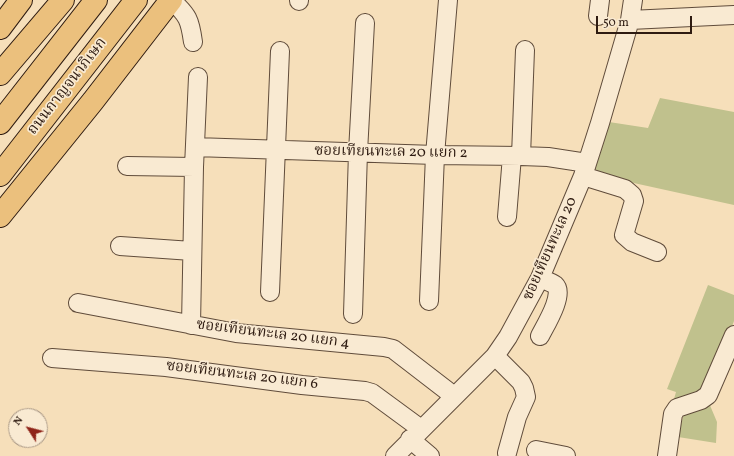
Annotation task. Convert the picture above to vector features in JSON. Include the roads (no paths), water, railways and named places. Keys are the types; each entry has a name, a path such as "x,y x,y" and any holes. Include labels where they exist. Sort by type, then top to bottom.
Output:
{"main road":[{"path":"0,28 21,0"},
{"path":"0,56 44,0"},
{"path":"0,74 63,0"},
{"path":"0,123 96,0"},
{"name":"ถนนกาญจนาภิเษก","path":"0,174 136,0"},
{"path":"0,216 93,101 171,0"}],"street":[{"path":"171,0 183,10 187,16 192,29 193,42"},
{"path":"429,301 436,155 448,0"},
{"name":"ซอยเทียนทะเล 20","path":"395,456 415,434 494,356 508,337 540,278 585,170 630,20 633,0"},
{"path":"630,20 727,10"},
{"path":"353,314 358,152 365,23"},
{"path":"507,217 516,156 525,50"},
{"path":"270,292 280,51"},
{"path":"191,325 194,167 198,77"},
{"name":"ซอยเทียนทะเล 20 แยก 2","path":"195,147 548,157 585,170 625,189 632,195 634,201 624,236 632,242 657,252"},
{"path":"127,166 194,167"},
{"path":"120,246 192,251"},
{"path":"540,278 555,285 558,294 557,302 540,336"},
{"name":"ซอยเทียนทะเล 20 แยก 4","path":"78,303 236,333 393,349 454,396"},
{"path":"667,456 673,414 677,408 701,400 708,395 734,335"},
{"path":"494,356 521,382 526,397 517,417 507,453"},
{"name":"ซอยเทียนทะเล 20 แยก 6","path":"52,358 166,367 365,391 377,396 415,434 430,456"},
{"path":"536,450 566,456"}]}
